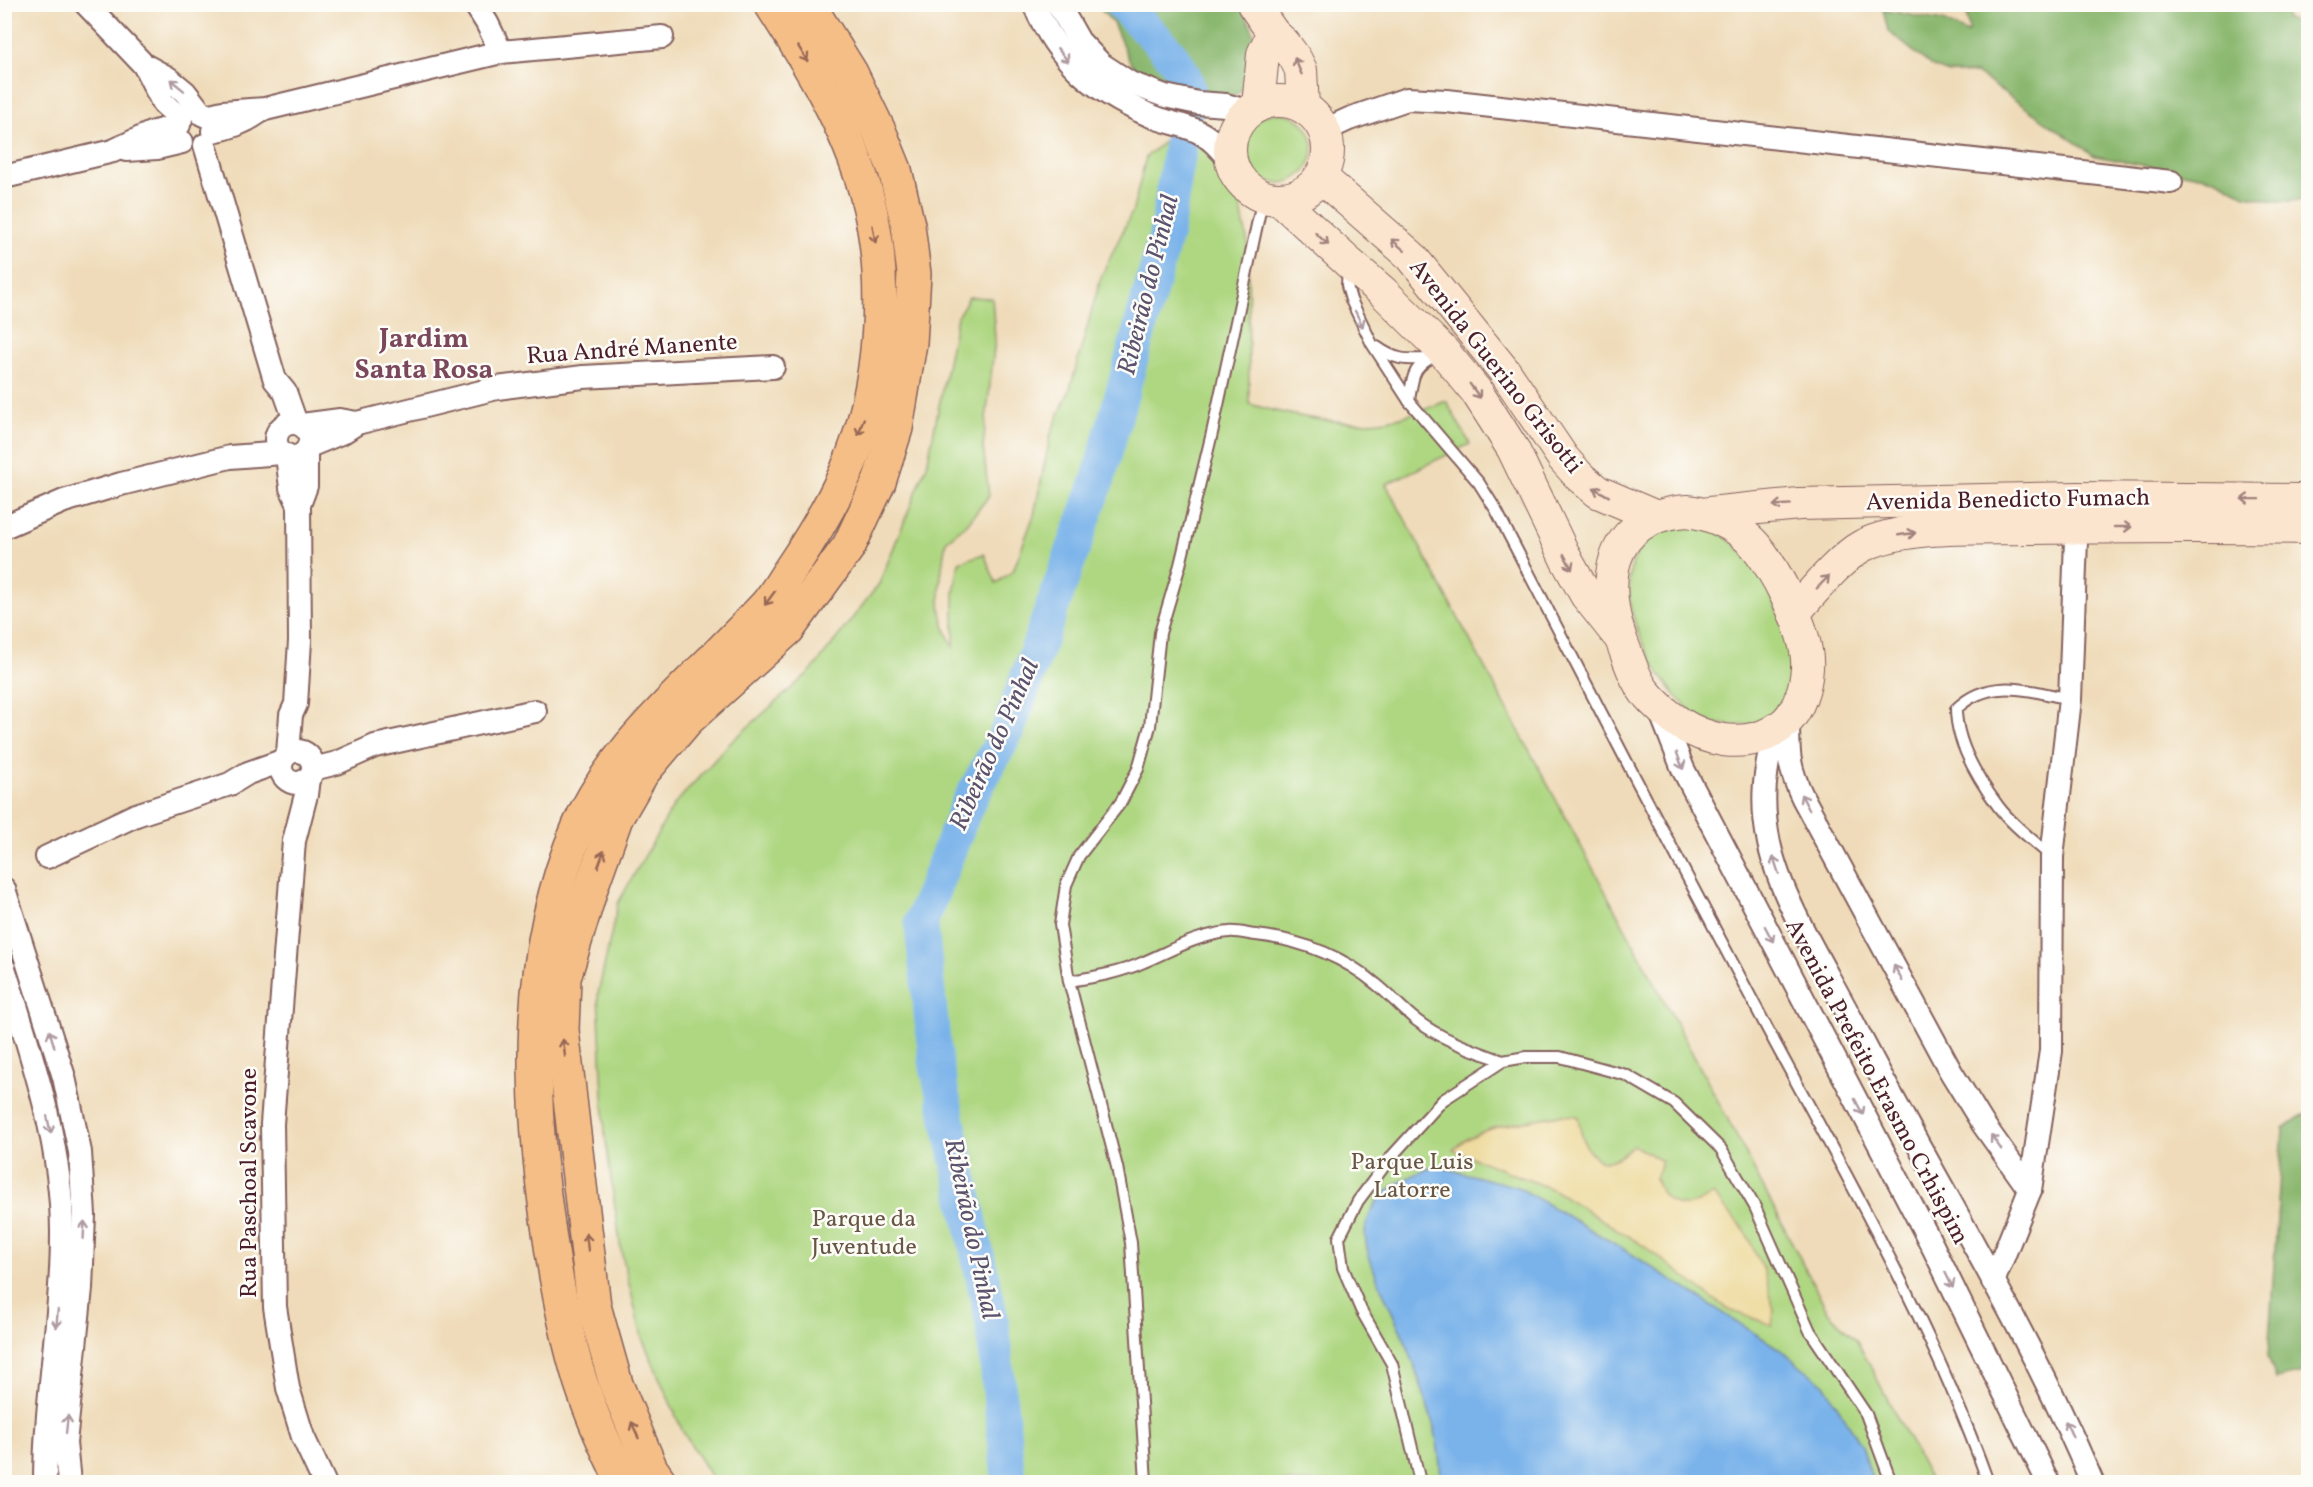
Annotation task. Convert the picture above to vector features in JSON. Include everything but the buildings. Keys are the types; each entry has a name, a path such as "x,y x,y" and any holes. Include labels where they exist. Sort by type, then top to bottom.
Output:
{"highway":[{"path":"623,1482 598,1432 577,1370 555,1270 540,1161 534,1075 536,1002 552,905 579,825 616,762 767,604 819,526 847,470 869,401 878,336 879,262 867,194 843,132 806,59 771,4"},
{"path":"660,1482 651,1469 616,1384 594,1306 561,1030 564,978 592,885 616,818 642,773 686,721 788,629 849,546 879,482 897,428 910,343 914,274 908,225 895,170 880,133 851,73 808,4"}],"main road":[{"path":"1253,4 1273,33 1284,43 1301,70 1303,107"},
{"path":"1253,109 1263,54 1273,33"},
{"path":"1272,101 1288,102 1303,107 1316,117 1324,130 1328,146 1327,162 1321,177 1295,196 1271,198 1248,189 1237,177 1231,161 1230,145 1234,129 1253,109 1272,101"},
{"name":"Avenida Guerino Grisotti","path":"1321,177 1411,256 1505,372 1563,458 1580,477 1598,492 1654,516"},
{"name":"Avenida Guerino Grisotti","path":"1271,198 1383,292 1435,355 1476,392 1513,449 1586,595 1620,638"},
{"name":"Avenida Benedicto Fumach","path":"1794,613 1852,552 1865,545 1901,534 2077,513 2308,500"},
{"path":"1831,504 1839,509 1849,524 1853,540 1852,552"},
{"name":"Avenida Benedicto Fumach","path":"1709,513 1767,506 1831,504 2077,513 2308,528"},
{"path":"1687,511 1709,513 1735,528 1761,552 1794,613 1804,643 1808,667 1802,698 1781,725 1755,740 1734,741 1705,737 1679,724 1643,689 1620,638 1613,614 1610,583 1615,558 1625,541 1640,525 1654,516 1687,511"}],"street":[{"name":"Rua Paschoal Scavone","path":"86,4 144,65 168,78 185,92 275,380 285,392 293,440 291,488 299,505 300,641 296,704 306,740 288,804 294,841 272,1124 275,1307 288,1388 303,1437 324,1482"},
{"path":"475,4 501,52"},
{"path":"1034,4 1043,27 1060,53 1080,74 1119,101 1152,116 1197,131 1215,143 1231,161"},
{"path":"1058,4 1079,41 1101,64 1130,83 1165,96 1198,103 1253,109"},
{"path":"4,177 113,151 151,133 195,127 228,128 246,122 265,109 501,52 662,37"},
{"path":"1324,130 1407,99 1447,101 2171,182"},
{"name":"Rua André Manente","path":"4,527 64,501 121,484 230,457 257,442 293,440 340,420 357,423 497,388 583,377 772,367"},
{"path":"1993,1282 2030,1190 2051,1051 2052,857 2070,699 2077,513"},
{"name":"Avenida Prefeito Erasmo Crhispim","path":"1659,706 1683,769 1932,1245 2048,1482"},
{"path":"47,857 136,815 230,784 248,773 297,766 357,744 375,746 535,711"},
{"path":"1781,725 1791,773 1803,798 1951,1072 1983,1124 2030,1190"},
{"name":"Avenida Prefeito Erasmo Crhispim","path":"1781,725 1765,774 1763,806 1770,845 1786,893 1888,1092 1993,1282 2070,1430 2092,1482"},
{"path":"7,902 64,1077 80,1152 84,1215 81,1288 65,1443 69,1482"},
{"path":"4,968 41,1088 56,1158 62,1233 57,1318 45,1434 45,1482"}],"lane":[{"path":"1146,1482 1131,1243 1117,1167 1069,981 1060,925 1066,885 1079,856 1121,802 1138,769 1150,726 1160,633 1180,565 1271,198"},
{"path":"1348,263 1347,286 1351,300 1372,344 1409,401 1479,483 1496,510 1690,884 1896,1269 1936,1355 1988,1482"},
{"path":"1372,344 1389,356 1400,359 1435,355"},
{"path":"1409,401 1415,372 1435,355"},
{"path":"2052,857 1998,807 1974,766 1960,736 1956,723 1956,709 1977,693 1994,689 2013,688 2070,699"},
{"path":"1069,981 1101,976 1143,963 1178,945 1204,936 1231,932 1268,936 1312,946 1339,959 1375,983 1417,1020 1448,1040 1503,1060"},
{"path":"1420,1482 1392,1364 1361,1311 1343,1268 1339,1238 1358,1201 1391,1157 1443,1100 1503,1060 1526,1057 1560,1057 1626,1075 1674,1103 1721,1149 1755,1206 1810,1331 1866,1414 1890,1482"}],"green space":[{"path":"1097,5 1241,5 1252,28 1257,53 1252,73 1240,92 1227,98 1144,81 1129,60 1113,23"},
{"path":"1960,5 2285,5 2287,19 2308,27 2308,199 2275,201 2245,195 2215,179 2095,156 1976,73 1949,73 1933,67 1888,31 1883,10 1943,21 1967,33 1969,30 1966,11"},
{"path":"1278,113 1291,116 1303,123 1310,135 1313,148 1310,161 1303,173 1291,180 1278,183 1265,180 1253,173 1246,161 1243,148 1246,135 1253,123 1265,116"},
{"path":"1166,140 1199,142 1239,199 1248,244 1249,404 1303,417 1361,422 1397,418 1446,401 1470,444 1386,484 1725,1114 1828,1312 1857,1341 1931,1482 714,1482 683,1432 642,1338 621,1250 605,1135 598,994 618,903 674,805 729,744 813,669 879,584 927,465 957,317 969,297 992,298 995,339 983,447 989,496 967,524 946,541 940,596 943,622 954,647 954,593 959,562 984,554 996,583 1013,571 1034,515 1051,433 1070,389 1101,277 1133,210 1146,157"},
{"path":"1691,524 1722,535 1757,567 1767,584 1790,643 1794,665 1787,693 1771,714 1753,723 1727,725 1702,719 1685,705 1667,685 1639,635 1631,608 1629,582 1635,558 1653,536"},
{"path":"2303,1115 2308,1115 2308,1372 2276,1379 2268,1356 2283,1128"}],"sand":[{"path":"1560,1115 1578,1116 1581,1133 1588,1149 1600,1160 1608,1161 1617,1158 1633,1145 1662,1161 1655,1178 1664,1196 1670,1201 1689,1205 1713,1194 1745,1231 1764,1271 1774,1310 1772,1325 1732,1311 1719,1303 1644,1246 1554,1190 1453,1150 1475,1135 1504,1125"}],"water":[{"path":"1435,1166 1518,1187 1630,1253 1778,1348 1824,1384 1862,1446 1873,1482 1442,1482 1437,1438 1424,1394 1407,1346 1373,1268 1365,1238 1370,1213 1384,1194 1402,1181"}],"waterway":[{"name":"Ribeirão do Pinhal","path":"1009,1482 992,1321 936,1064 921,922 967,805 1008,730 1098,480 1166,234 1189,91 1185,78 1171,55 1122,4"}],"district":[{"name":"Jardim Santa Rosa","path":"424,356"}],"park label":[{"name":"Parque Luis Latorre","path":"1412,1177"},
{"name":"Parque da Juventude","path":"864,1234"}]}
